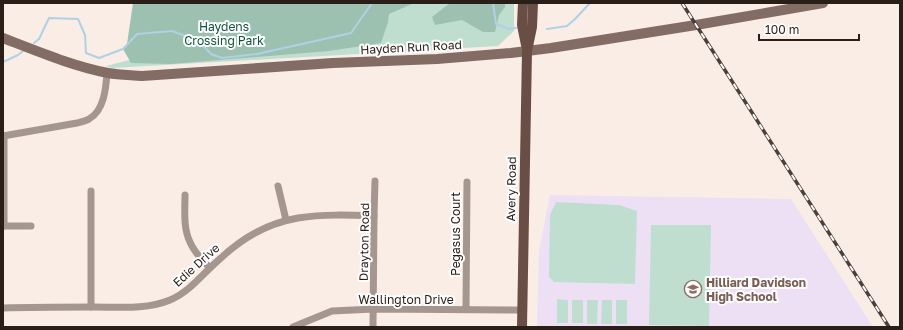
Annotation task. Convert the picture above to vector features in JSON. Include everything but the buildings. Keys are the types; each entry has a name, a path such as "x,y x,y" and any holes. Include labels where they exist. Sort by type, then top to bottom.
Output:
{"main road":[{"name":"Avery Road","path":"523,3 522,25 527,51"},
{"name":"Avery Road","path":"522,327 527,51 532,28 533,3"},
{"name":"Hayden Run Road","path":"3,38 80,66 108,73 142,76 310,64 437,59 527,51 696,26 823,3"}],"street":[{"path":"31,226 3,226 4,136 89,120 101,107 108,73"},
{"name":"Drayton Road","path":"374,327 375,182"},
{"name":"Pegasus Court","path":"466,309 467,182"},
{"path":"278,186 286,220"},
{"path":"91,191 91,307"},
{"path":"185,195 186,229 189,241 195,252 209,268"},
{"name":"Edie Drive","path":"3,308 146,306 159,304 171,300 184,292 231,248 264,229 286,220 299,218 374,216"},
{"name":"Wallington Drive","path":"293,327 332,311 374,309 522,310"}],"shaded area":[{"name":"Hilliard Davidson High School","path":"550,195 791,199 873,327 537,327 539,251"}],"green space":[{"name":"Haydens Crossing Park","path":"133,3 414,3 389,14 381,43 329,51 171,64 131,63 123,49 127,44"},
{"name":"Haydens Crossing Park","path":"191,3 514,3 514,31 498,46 112,68 106,66 191,44"},
{"path":"450,3 505,3 505,7 499,15 495,32 483,32 462,20 435,25 432,17"},
{"path":"556,202 619,205 637,211 635,284 554,282 549,277 550,215"},
{"path":"651,225 711,225 709,326 649,325"},
{"path":"557,299 568,300 568,323 557,323"},
{"path":"572,300 583,300 583,323 572,323"},
{"path":"587,300 598,300 597,324 587,324"},
{"path":"602,300 612,300 612,324 601,324"},
{"path":"616,300 627,300 627,324 616,324"}],"waterway":[{"path":"34,43 39,39 49,18 78,19 85,35 86,53 99,58 123,49 137,34 172,31 199,41 211,54 222,58 257,54 351,33 372,3"},
{"path":"493,3 496,24 509,29 516,28"},
{"path":"547,29 567,26 590,3"},
{"path":"3,62 23,51"}],"railway":[{"path":"682,3 889,327"}],"place":[{"name":"Hilliard Davidson High School","path":"693,289"}]}
